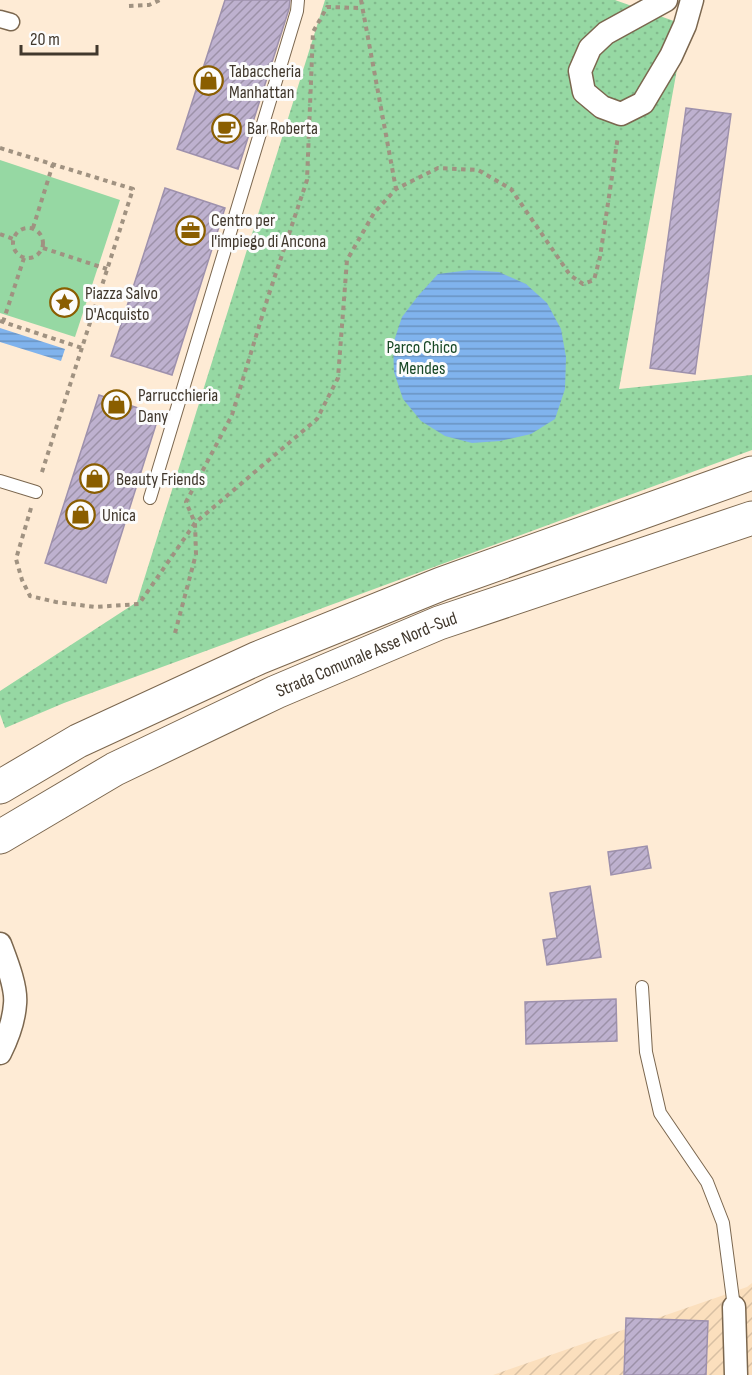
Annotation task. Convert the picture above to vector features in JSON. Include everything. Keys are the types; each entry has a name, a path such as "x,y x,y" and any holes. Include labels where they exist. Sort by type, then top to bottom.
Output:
{"highway":[{"name":"Strada Comunale Asse Nord-Sud","path":"0,787 78,741 258,658 441,584 752,473"},
{"name":"Strada Comunale Asse Nord-Sud","path":"0,837 115,769 287,687 439,623 752,518"}],"street":[{"path":"666,0 606,33 590,48 580,71 584,92 602,107 621,114 643,103 671,56 685,24 692,0"},
{"path":"0,944 10,969 16,1002 7,1038 0,1053"},
{"path":"734,1307 736,1375"}],"lane":[{"path":"150,498 297,11 298,0"},
{"path":"0,481 36,492"},
{"path":"642,987 646,1052 660,1113 707,1182 723,1223 734,1307"}],"path":[{"path":"129,6 149,5 160,0"},
{"path":"361,0 396,189"},
{"path":"175,633 196,554 195,523 186,502 232,415 307,180 313,32 327,7 362,8"},
{"path":"0,148 133,189 16,559 22,580 30,596 95,607 139,604 195,523 317,419 338,378 347,260 374,213 396,189 438,168 478,170 511,189 570,275 583,284 594,280 600,257 621,114"},
{"path":"33,228 53,164"},
{"path":"25,228 33,228 44,240 43,248 39,255 24,258 17,254 13,238 25,228"},
{"path":"0,234 13,238"},
{"path":"43,248 107,269"},
{"path":"24,258 1,322 82,348"}],"shaded area":[{"path":"752,1283 752,1375 493,1375 747,1287"}],"green space":[{"name":"Parco Chico Mendes","path":"325,0 615,0 685,25 619,389 752,375 752,450 64,703 5,728 0,714 0,691 137,602"},
{"path":"0,160 120,200 75,337 0,313"}],"water":[{"path":"470,270 499,272 526,284 547,303 561,329 566,357 565,389 555,419 531,434 500,441 472,443 445,436 421,421 403,399 394,372 393,344 402,317 438,274"},
{"path":"0,328 65,349 61,361 0,342"}],"building":[{"path":"225,0 290,0 238,169 177,149"},
{"path":"686,108 731,114 695,374 650,368"},
{"path":"165,188 225,208 172,375 111,356"},
{"path":"99,395 159,415 106,583 45,563"},
{"path":"647,846 651,868 611,875 608,852"},
{"path":"590,886 601,957 547,965 543,940 557,938 550,893"},
{"path":"616,999 617,1041 526,1044 525,1002"},
{"path":"626,1318 708,1321 706,1375 624,1375"}],"place":[{"name":"Tabaccheria Manhattan","path":"208,81"},
{"name":"Bar Roberta","path":"226,128"},
{"name":"Centro per l'impiego di Ancona","path":"190,230"},
{"name":"Piazza Salvo D'Acquisto","path":"64,303"},
{"name":"Parrucchieria Dany","path":"117,405"},
{"name":"Beauty Friends","path":"95,479"},
{"name":"Unica","path":"81,515"}]}
